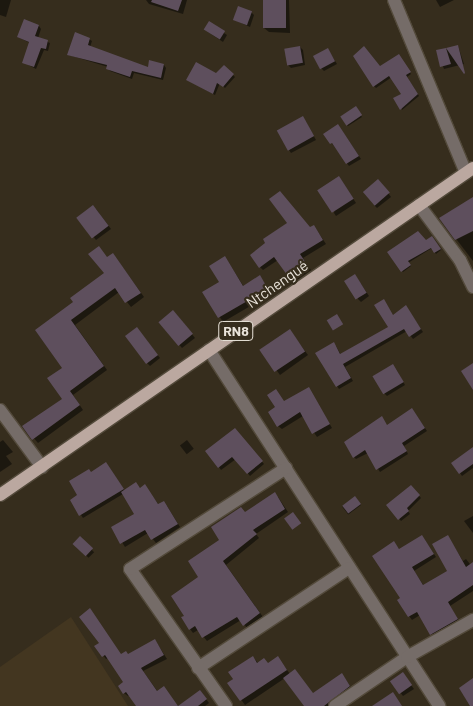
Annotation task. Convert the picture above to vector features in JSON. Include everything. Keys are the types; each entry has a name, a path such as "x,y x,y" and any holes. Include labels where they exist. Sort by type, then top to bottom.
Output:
{"main road":[{"name":"Ntchengué","path":"0,495 469,170"}],"street":[{"path":"394,0 469,170"},
{"path":"420,205 460,260 473,287"},
{"path":"209,350 439,706"},
{"path":"0,410 42,467"},
{"path":"226,706 130,569 286,468"},
{"path":"198,668 349,568"},
{"path":"334,706 407,657 473,620"}],"shaded area":[{"path":"71,617 128,706 0,706 0,667"}],"building":[{"path":"152,0 182,0 178,11 151,2"},
{"path":"263,0 286,0 286,28 263,28"},
{"path":"238,6 252,11 247,25 233,20"},
{"path":"24,19 39,25 35,36 48,40 46,49 41,48 34,67 22,63 29,42 17,37"},
{"path":"209,21 225,31 220,40 204,29"},
{"path":"75,32 90,38 88,45 148,67 149,60 164,64 161,78 132,71 130,77 106,69 107,65 67,55"},
{"path":"458,45 465,73 464,74 446,48"},
{"path":"300,46 303,63 287,66 284,49"},
{"path":"364,46 380,66 399,54 411,72 406,75 418,94 400,110 393,98 401,94 389,76 373,87 353,56"},
{"path":"328,48 335,61 320,69 313,56"},
{"path":"446,48 451,64 440,67 436,50"},
{"path":"196,62 216,73 224,65 234,74 223,87 217,83 213,94 186,80"},
{"path":"356,106 362,115 346,126 340,117"},
{"path":"303,116 314,136 288,151 277,131"},
{"path":"338,124 359,156 346,164 332,143 330,144 323,134"},
{"path":"339,176 354,199 332,213 317,190"},
{"path":"378,179 390,193 375,206 363,192"},
{"path":"280,191 310,227 314,225 323,240 300,254 308,266 290,279 274,257 259,268 250,255 265,243 263,239 287,223 269,199"},
{"path":"473,197 473,231 455,240 439,218"},
{"path":"93,205 109,226 92,238 76,218"},
{"path":"418,231 426,240 432,236 441,249 434,253 431,248 408,261 411,265 401,272 387,252"},
{"path":"99,246 107,257 113,253 141,293 125,303 115,288 71,320 104,366 70,391 80,405 32,440 22,426 62,399 47,378 62,368 35,330 73,302 70,298 104,273 88,254"},
{"path":"225,256 243,286 260,275 268,289 218,318 202,292 219,282 209,266"},
{"path":"355,274 367,293 356,300 344,281"},
{"path":"384,299 393,315 406,305 421,329 409,337 404,329 343,364 351,378 336,387 315,353 334,342 340,354 388,327 374,305"},
{"path":"173,310 193,334 178,346 158,322"},
{"path":"337,314 343,324 333,330 327,320"},
{"path":"137,327 158,355 146,364 125,336"},
{"path":"290,329 305,351 274,372 259,350"},
{"path":"473,363 473,390 461,371"},
{"path":"393,364 404,382 383,394 372,376"},
{"path":"309,387 330,424 312,434 300,412 277,427 268,412 275,407 267,395 276,389 284,401"},
{"path":"412,408 425,428 402,443 407,451 376,470 365,450 353,458 344,442 382,416 387,425"},
{"path":"235,428 263,461 247,474 232,457 218,468 205,451"},
{"path":"473,447 473,464 459,474 451,463"},
{"path":"106,462 124,489 79,516 70,500 77,495 69,481 89,469 91,472"},
{"path":"136,482 140,488 145,484 158,504 164,501 178,524 151,540 145,530 120,544 111,527 134,514 121,492"},
{"path":"411,485 420,495 407,508 409,511 398,520 386,505"},
{"path":"275,492 285,509 253,530 257,534 223,561 260,613 243,626 237,617 202,638 195,626 189,630 181,617 184,616 171,596 198,577 188,561 219,540 211,527 241,507 245,512"},
{"path":"355,496 361,504 348,514 342,506"},
{"path":"293,512 301,523 292,530 284,518"},
{"path":"422,535 434,554 412,567 423,585 447,571 432,544 448,535 466,567 473,562 473,585 448,602 458,619 430,635 417,612 408,617 397,600 400,598 372,556 394,541 399,549"},
{"path":"80,536 93,548 86,556 72,544"},
{"path":"90,608 121,654 126,651 128,654 155,639 164,655 141,668 157,691 164,686 178,706 136,706 126,692 123,694 118,686 123,682 105,655 102,657 94,646 99,643 79,617"},
{"path":"253,656 257,663 264,658 268,663 278,656 287,670 240,701 227,683 233,679 228,672"},
{"path":"295,669 313,693 342,673 350,686 324,706 304,706 283,678"},
{"path":"403,672 412,685 399,694 390,681"},
{"path":"473,678 473,706 470,706 459,688"},
{"path":"200,690 207,699 198,706 178,706"},
{"path":"393,692 402,706 372,706"}]}
